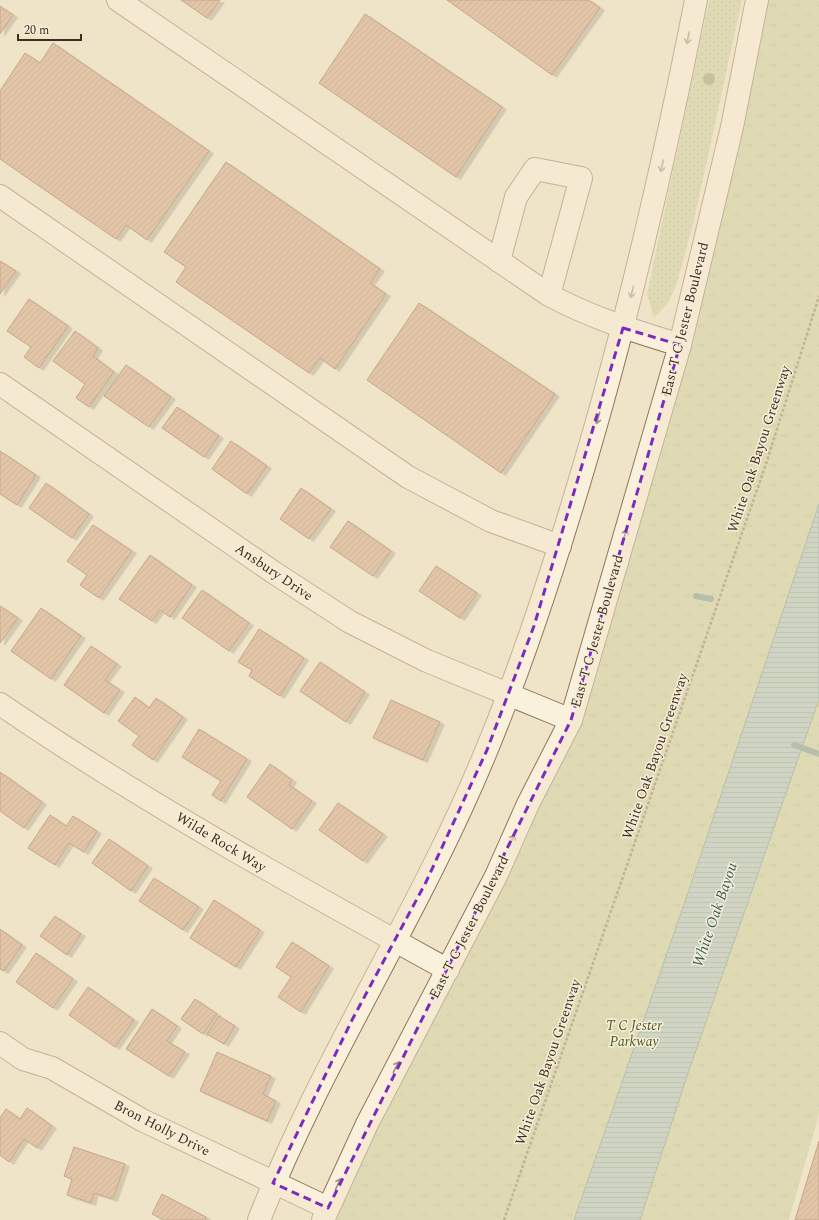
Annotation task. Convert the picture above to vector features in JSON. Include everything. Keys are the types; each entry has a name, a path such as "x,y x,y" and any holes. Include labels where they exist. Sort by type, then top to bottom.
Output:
{"street":[{"path":"118,0 549,295 580,312 623,328 680,345"},
{"path":"259,1220 273,1183 302,1121 352,1020 396,941 459,813 487,750 534,626 560,546 623,328 662,167 696,0"},
{"name":"East T C Jester Boulevard","path":"325,1214 394,1070 448,970 496,876 528,804 571,720 680,345 732,127 757,0"},
{"path":"499,261 516,197 535,169 581,178 549,295"},
{"path":"0,196 408,477 491,521 560,546"},
{"name":"Ansbury Drive","path":"0,384 273,572 350,622 426,661 571,720"},
{"name":"Wilde Rock Way","path":"0,704 52,740 264,868 448,970"},
{"name":"Bron Holly Drive","path":"0,1043 23,1059 52,1068 142,1120 273,1183 325,1214"}],"path":[{"name":"White Oak Bayou Greenway","path":"504,1220 767,461 819,296"}],"highlighted area":[{"path":"623,328 680,345 571,720 328,1208 273,1183 352,1020 426,882 487,750 534,626"}],"green space":[{"path":"709,0 742,0 693,225 677,283 668,303 654,318 647,294"},
{"name":"T C Jester Parkway","path":"768,0 819,0 819,1114 789,1220 333,1220 369,1142 535,814 748,99"}],"water":[{"name":"White Oak Bayou","path":"819,504 819,699 687,1076 640,1220 574,1220 690,887"}],"building":[{"path":"181,0 220,0 207,18"},
{"path":"447,0 589,0 600,8 552,75"},
{"path":"0,6 13,15 0,34"},
{"path":"365,14 502,107 456,177 319,83"},
{"path":"53,43 209,151 147,240 126,225 116,239 0,159 0,91 25,53 40,63"},
{"path":"226,162 380,269 370,283 386,294 335,369 320,358 309,373 176,282 186,267 164,252"},
{"path":"0,261 16,271 0,294"},
{"path":"29,299 68,326 39,368 24,357 31,347 7,331"},
{"path":"419,303 555,394 501,473 367,380"},
{"path":"75,331 98,348 93,356 114,372 89,407 76,398 85,384 53,361"},
{"path":"126,365 171,397 149,427 104,396"},
{"path":"177,407 219,436 204,457 162,428"},
{"path":"231,441 267,466 247,494 212,469"},
{"path":"0,451 36,475 17,505 0,494"},
{"path":"46,483 89,514 72,538 29,508"},
{"path":"301,488 331,509 309,539 280,519"},
{"path":"348,521 391,551 373,576 330,547"},
{"path":"93,525 132,551 99,598 80,585 87,575 67,561"},
{"path":"150,555 192,585 170,617 160,610 152,621 119,599"},
{"path":"436,566 477,593 460,618 419,591"},
{"path":"202,590 249,623 229,651 182,618"},
{"path":"0,606 18,618 0,643"},
{"path":"41,608 81,636 51,679 11,651"},
{"path":"259,629 304,658 280,696 249,676 252,670 238,662"},
{"path":"91,646 117,664 105,680 120,690 104,713 64,685"},
{"path":"320,662 365,692 346,722 300,691"},
{"path":"135,697 149,708 156,698 183,717 153,760 132,745 139,736 118,721"},
{"path":"391,700 440,722 423,760 373,738"},
{"path":"199,729 247,759 221,801 212,795 221,781 182,757"},
{"path":"270,764 292,780 289,785 312,801 292,829 247,797"},
{"path":"0,772 42,802 24,828 0,811"},
{"path":"338,803 383,834 363,861 319,830"},
{"path":"50,815 66,826 73,816 97,831 84,852 69,843 55,865 28,848"},
{"path":"109,839 148,866 131,891 92,863"},
{"path":"154,878 199,907 183,930 139,901"},
{"path":"214,900 260,930 236,967 190,938"},
{"path":"55,916 81,934 67,955 40,936"},
{"path":"0,929 22,945 4,971 0,969"},
{"path":"292,942 329,966 301,1012 278,997 291,977 276,967"},
{"path":"36,953 73,979 53,1008 16,982"},
{"path":"88,987 134,1020 115,1047 69,1015"},
{"path":"195,999 217,1014 203,1034 181,1019"},
{"path":"152,1009 177,1026 167,1041 185,1052 169,1076 126,1049"},
{"path":"219,1016 235,1026 224,1044 207,1034"},
{"path":"217,1052 271,1076 263,1094 276,1101 267,1121 200,1091"},
{"path":"27,1108 52,1126 37,1148 24,1139 9,1162 0,1155 0,1118 6,1109 20,1119"},
{"path":"819,1141 819,1220 795,1220"},
{"path":"74,1147 125,1164 113,1199 94,1193 91,1203 67,1195 72,1179 64,1176"},
{"path":"162,1194 206,1217 205,1220 164,1220 152,1214"}],"waterway":[{"path":"696,596 711,599"},
{"path":"794,745 819,754"}]}
